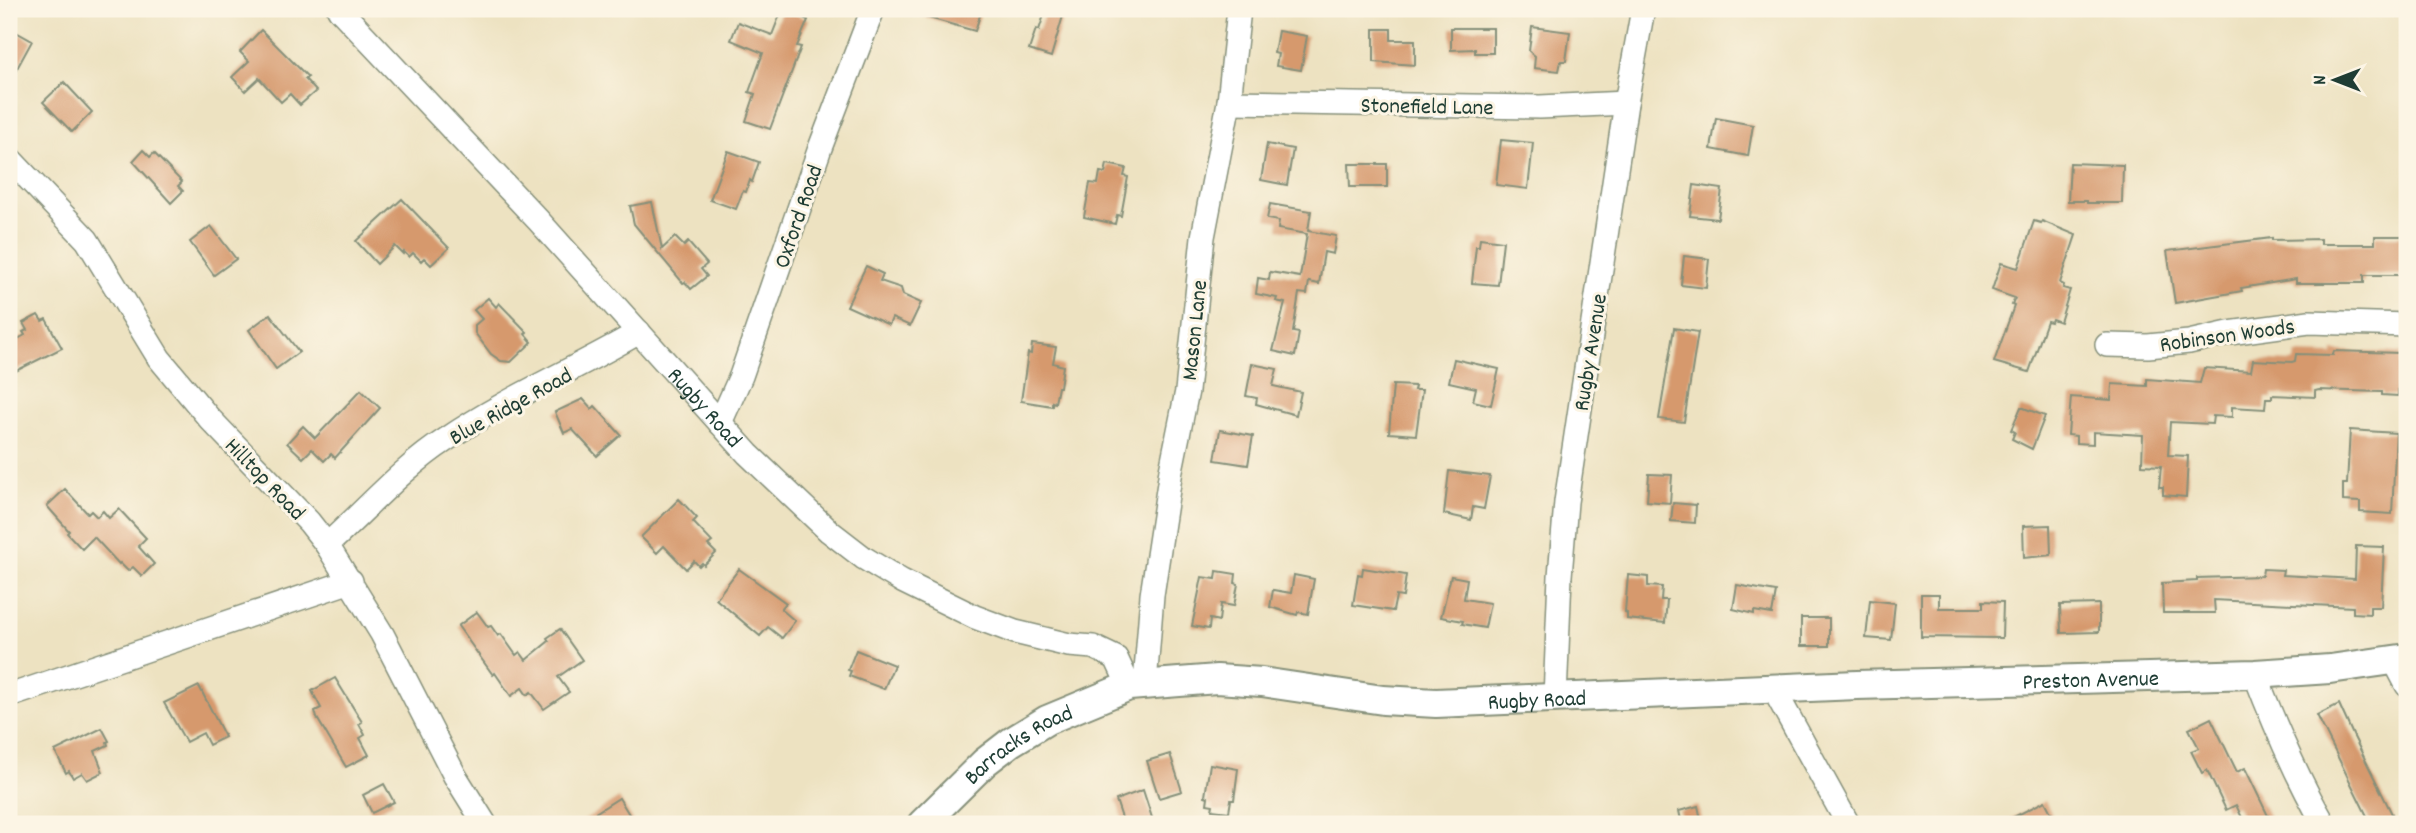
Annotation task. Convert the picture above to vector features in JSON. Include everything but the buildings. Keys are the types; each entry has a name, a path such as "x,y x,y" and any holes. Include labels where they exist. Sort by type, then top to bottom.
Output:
{"main road":[{"name":"Preston Avenue","path":"1773,688 2255,674 2330,669 2401,659"},
{"name":"Rugby Road","path":"1137,685 1217,679 1383,701 1436,703 1773,688"},
{"name":"Barracks Road","path":"922,824 985,762 1012,742 1047,720 1137,685"}],"street":[{"name":"Rugby Road","path":"339,9 538,220 748,454 829,531 864,558 902,581 975,617 1015,632 1069,645 1094,647 1116,658 1137,685"},
{"name":"Oxford Road","path":"720,423 741,376 820,148 873,9"},
{"name":"Mason Lane","path":"1137,685 1147,652 1152,596 1169,482 1188,380 1203,237 1229,102 1239,9"},
{"name":"Rugby Avenue","path":"1555,698 1566,502 1626,103 1643,9"},
{"name":"Stonefield Lane","path":"1229,102 1540,107 1626,103"},
{"name":"Hilltop Road","path":"9,158 87,240 159,358 209,418 309,522 327,545 382,634 455,776 485,824"},
{"name":"Robinson Woods","path":"2107,345 2148,346 2189,342 2283,324 2407,325"},
{"name":"Blue Ridge Road","path":"327,545 392,483 445,440 486,414 587,363 639,332"},
{"path":"9,696 351,581"},
{"path":"2401,659 2407,685"},
{"path":"2255,674 2277,732 2303,788 2324,824"},
{"path":"1773,688 1848,824"}]}
